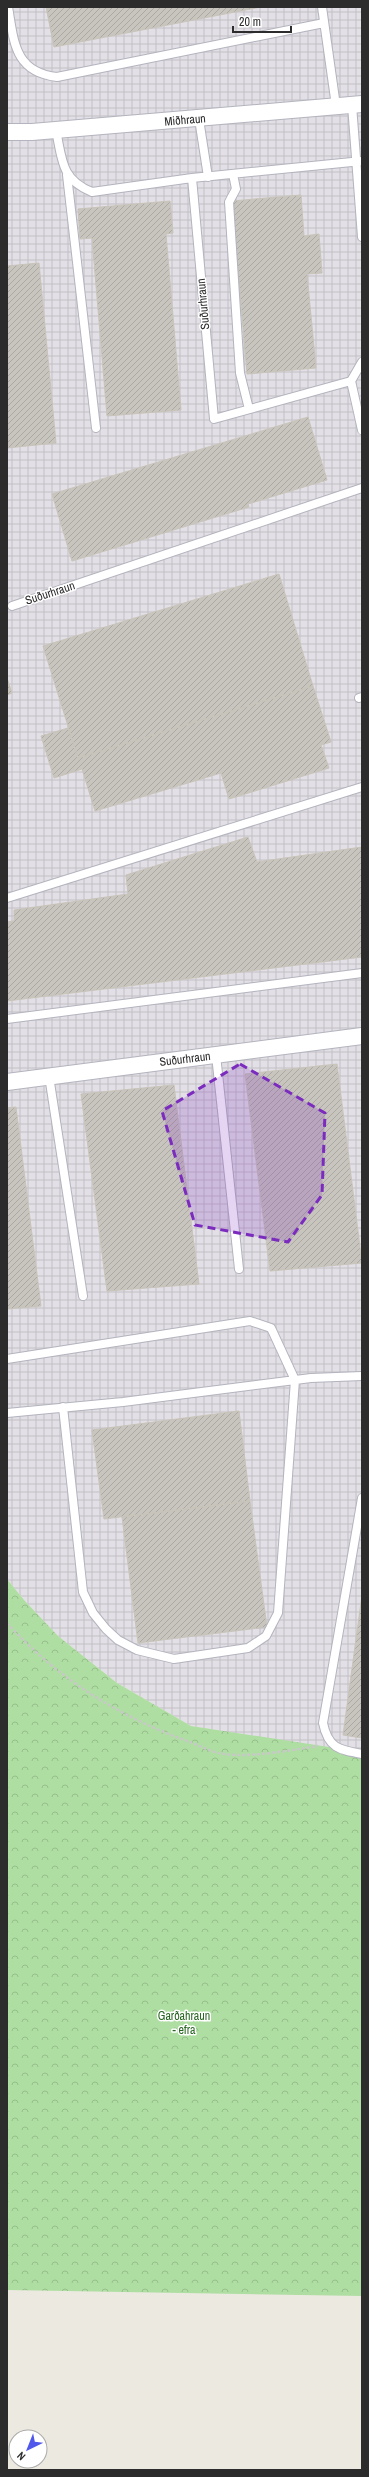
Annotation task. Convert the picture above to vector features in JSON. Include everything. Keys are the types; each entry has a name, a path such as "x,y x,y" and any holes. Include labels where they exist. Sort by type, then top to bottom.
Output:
{"street":[{"name":"Miðhraun","path":"7,132 56,130 198,119 357,104"},
{"name":"Suðurhraun","path":"7,1082 362,1036"}],"lane":[{"path":"8,7 16,52 20,58 40,73 57,76 324,22"},
{"path":"322,7 336,106"},
{"path":"357,104 362,237"},
{"path":"198,119 208,177"},
{"path":"56,130 67,175 96,428"},
{"path":"67,175 78,187 92,192 192,178 359,161"},
{"path":"233,174 236,189 229,202 240,373 249,409"},
{"name":"Suðurhraun","path":"192,178 214,419 351,381"},
{"path":"362,362 351,381 362,430"},
{"name":"Suðurhraun","path":"12,606 362,488"},
{"path":"7,898 362,787"},
{"path":"7,1019 362,973"},
{"path":"216,1055 239,1269"},
{"path":"49,1076 84,1296"},
{"path":"7,1359 250,1321 271,1328 295,1380 278,1613 266,1636 248,1648 174,1658 137,1650 118,1640 98,1618 83,1592 63,1407"},
{"path":"7,1413 295,1380 362,1376"},
{"path":"362,1498 323,1723 326,1735 331,1743 341,1751 362,1754"}],"path":[{"path":"7,1623 30,1648 83,1691 149,1727 224,1754 280,1752 331,1743"}],"highlighted area":[{"path":"240,1064 325,1113 322,1195 288,1242 195,1225 162,1111"}],"shaded area":[{"path":"7,7 362,7 362,1796 246,1735 191,1726 117,1683 58,1636 24,1600 7,1579"}],"green space":[{"name":"Garðahraun - efra","path":"7,1579 24,1600 58,1636 117,1683 191,1726 329,1747 362,1755 362,2296 7,2290"}],"building":[{"path":"46,7 261,7 54,47"},
{"path":"301,195 304,236 319,234 322,273 307,274 316,368 247,374 232,201"},
{"path":"170,201 173,233 166,234 181,410 107,416 92,238 80,239 78,209"},
{"path":"39,263 56,443 7,448 7,266"},
{"path":"308,417 327,480 248,504 249,507 72,561 52,494"},
{"path":"279,574 313,686 78,758 43,646"},
{"path":"7,678 12,693 7,695"},
{"path":"313,686 331,742 321,745 329,768 229,799 221,773 95,811 82,769 54,778 41,736 68,728 78,758"},
{"path":"248,837 257,862 362,847 362,957 7,1001 7,922 14,921 14,910 128,894 126,875"},
{"path":"337,1064 362,1263 270,1271 245,1074"},
{"path":"174,1085 199,1284 107,1291 81,1094"},
{"path":"16,1107 41,1306 7,1309 7,1108"},
{"path":"239,1411 250,1501 104,1519 92,1430"},
{"path":"250,1501 267,1627 138,1643 122,1517"},
{"path":"362,1595 362,1738 343,1735"}]}
